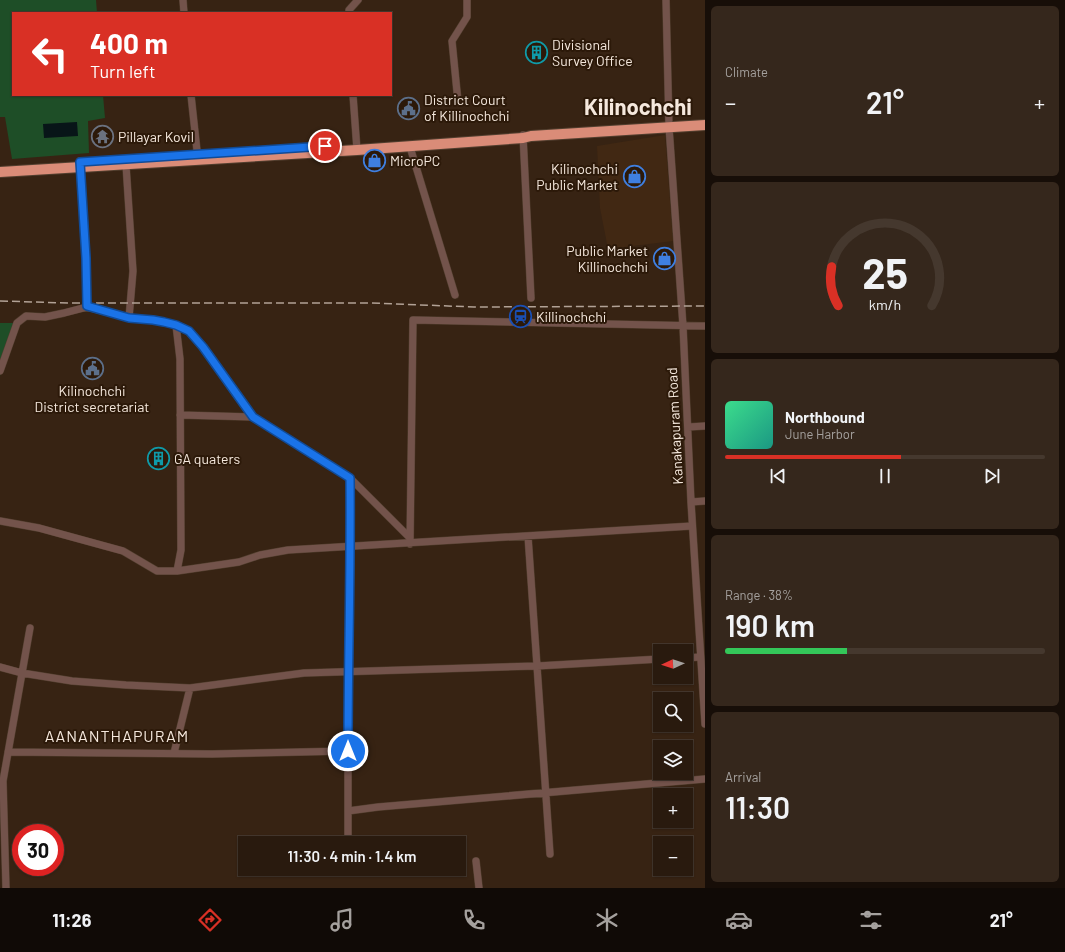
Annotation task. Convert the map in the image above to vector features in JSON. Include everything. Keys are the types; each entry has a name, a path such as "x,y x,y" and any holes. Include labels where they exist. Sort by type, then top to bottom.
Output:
{"highway":[{"path":"0,166 80,164 705,125"},
{"path":"357,147 410,147 526,136"},
{"path":"0,172 80,164 126,165 198,157"}],"street":[{"path":"183,0 184,12"},
{"path":"349,12 358,0"},
{"path":"458,102 452,41 467,17 468,0"},
{"name":"Kanakapuram Road","path":"666,0 669,127 683,326 692,526 700,657 703,675 705,724"},
{"path":"192,96 198,157"},
{"path":"353,96 357,147"},
{"path":"526,136 531,298"},
{"path":"410,147 455,295"},
{"path":"80,164 86,258 87,306"},
{"path":"126,165 133,271 129,318"},
{"path":"0,371 17,323 27,315 45,317 87,306 129,318 153,320 176,325 189,331 203,347 253,417 350,478 410,541"},
{"path":"410,541 413,320 705,326"},
{"path":"176,325 180,359 181,550 177,571"},
{"path":"180,415 253,417"},
{"path":"688,426 705,426"},
{"path":"348,836 348,671 351,547 350,478"},
{"path":"691,502 705,501"},
{"path":"0,521 39,528 123,551 157,571 177,571 238,562 260,555 288,550 351,547 410,541 528,536 692,526"},
{"path":"528,536 550,854"},
{"path":"6,888 3,781 30,628"},
{"path":"693,658 700,657"},
{"path":"0,667 22,673 72,681 190,688 304,673 538,666 653,659"},
{"path":"174,753 190,688"},
{"path":"8,752 174,753 348,751"},
{"path":"348,811 378,806 705,779"},
{"path":"476,862 478,888"}],"shaded area":[{"path":"77,122 78,136 44,138 43,124"},
{"name":"Kilinochchi Public Market","path":"665,135 673,241 608,249 600,208 597,146"}],"green space":[{"path":"0,0 96,0 97,12 12,12 12,96 103,96 105,118 88,121 89,153 12,159 5,117 0,117"},
{"path":"0,323 17,323 0,376"}],"railway":[{"path":"0,301 68,303 371,303 474,307 705,306"}],"place":[{"name":"Divisional Survey Office","path":"537,53"},
{"name":"District Court of Killinochchi","path":"409,108"},
{"name":"Pillayar Kovil","path":"102,137"},
{"name":"MicroPC","path":"375,161"},
{"name":"Kilinochchi Public Market","path":"634,177"},
{"name":"Public Market Killinochchi","path":"664,259"},
{"name":"Killinochchi","path":"521,317"},
{"name":"Kilinochchi District secretariat","path":"92,369"},
{"name":"GA quaters","path":"159,459"}],"district":[{"name":"Kilinochchi","path":"638,107"},
{"name":"AANANTHAPURAM","path":"117,736"}],"route":[{"path":"325,146 80,162 86,258 87,306 129,318 164,322 176,325 189,331 203,347 253,417 350,478 351,547 348,751"}]}
